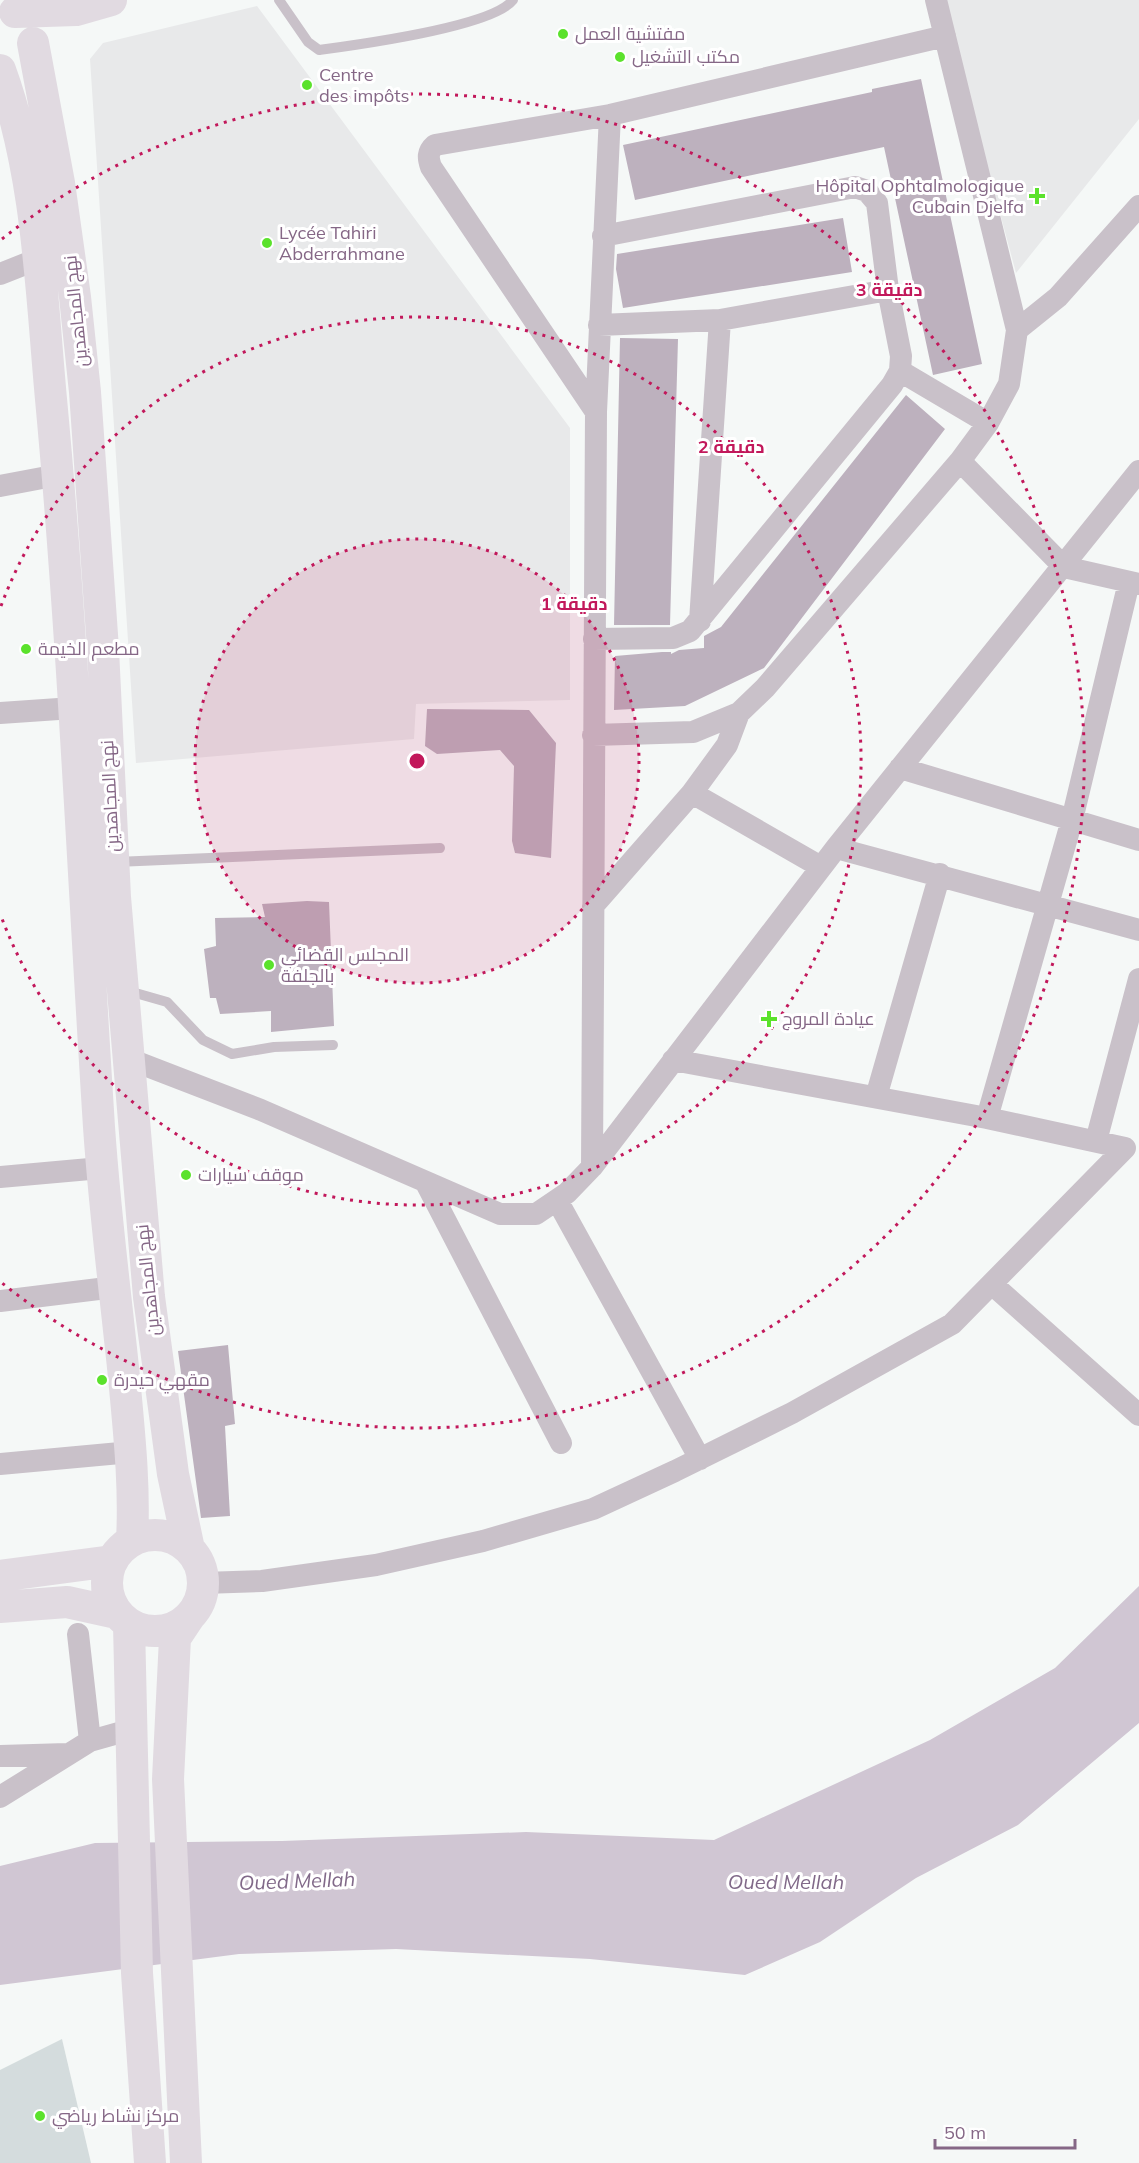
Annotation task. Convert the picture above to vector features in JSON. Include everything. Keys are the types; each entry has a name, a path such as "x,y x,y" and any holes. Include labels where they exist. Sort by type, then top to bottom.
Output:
{"main road":[{"path":"1,62 22,57 22,20 76,10 111,0"},
{"name":"نهج المجاهدين","path":"22,20 69,247 85,392 103,649 113,862 149,1297 160,1393 173,1474 189,1549"},
{"name":"نهج المجاهدين","path":"1,62 17,128 38,260 68,596 101,1168 115,1287 134,1502 122,1551"},
{"path":"0,1576 122,1551 146,1535 161,1535 176,1539 196,1558 203,1583 200,1601 175,1638 168,1779 186,2163"},
{"path":"122,1551 107,1574 107,1587 123,1618 137,1973 150,2163"},
{"path":"0,1607 67,1602 123,1618 144,1630 160,1631 176,1627 189,1617"}],"street":[{"path":"593,735 693,732 739,713 765,688 960,461 988,423 1009,384 1017,330 936,0"},
{"path":"596,412 431,167 428,158 430,150 435,145 610,115 945,36"},
{"path":"592,1167 596,412 610,115"},
{"path":"594,639 680,638 700,621 892,385 900,371 901,356 888,290 877,203 867,191 855,187 603,236"},
{"path":"1017,330 1058,297 1139,206"},
{"path":"0,274 38,260"},
{"path":"599,325 720,320 888,290"},
{"path":"700,621 720,320"},
{"path":"900,371 988,423"},
{"path":"960,461 1064,567 1134,583 1072,820 987,1118"},
{"path":"129,1059 261,1110 426,1184 500,1214 536,1214 557,1200 592,1167 821,867 1139,471"},
{"path":"0,486 58,475"},
{"path":"0,714 73,708"},
{"path":"593,906 692,793 727,745 739,713"},
{"path":"900,768 1139,840"},
{"path":"692,793 821,867"},
{"path":"836,848 940,874 1139,930"},
{"path":"876,1097 940,874"},
{"path":"1096,1141 1139,979"},
{"path":"673,1060 987,1118 1096,1141 1134,1145"},
{"path":"203,1583 262,1581 376,1565 483,1542 593,1509 700,1459 792,1413 952,1324 1134,1145"},
{"path":"0,1177 101,1168"},
{"path":"426,1184 561,1443"},
{"path":"557,1200 700,1459"},
{"path":"993,1285 1139,1415"},
{"path":"0,1301 115,1287"},
{"path":"0,1464 131,1452"},
{"path":"78,1634 90,1741"},
{"path":"0,1797 90,1741 129,1730"},
{"path":"0,1756 68,1754"}],"lane":[{"path":"279,0 308,42 319,50 370,44 485,17 508,6 513,0"},
{"path":"113,862 440,848"},
{"path":"125,990 167,1002 203,1040 231,1054 274,1047 333,1045"}],"shaded area":[{"name":"Hôpital Ophtalmologique Cubain Djelfa","path":"943,0 1139,0 1139,119 1016,273"},
{"name":"Lycée Tahiri Abderrahmane","path":"257,6 570,428 570,700 416,704 414,739 136,763 90,59 103,43"},
{"name":"مركز نشاط رياضي","path":"62,2039 91,2163 0,2163 0,2070"}],"water":[{"name":"Oued Mellah","path":"1139,1586 1139,1723 1018,1825 916,1878 820,1942 745,1975 590,1959 396,1949 239,1954 0,1985 0,1866 95,1843 282,1841 526,1832 714,1840 930,1740 1055,1668"}],"building":[{"path":"921,79 982,364 933,375 884,147 635,200 623,145 872,92 872,89"},
{"path":"843,218 852,272 623,308 616,269 617,254"},
{"path":"620,338 678,339 670,625 614,625"},
{"path":"906,395 945,429 764,668 685,706 614,710 615,656 662,652 671,652 671,654 679,650 704,648 704,636 721,627"},
{"path":"427,709 529,710 556,743 551,858 515,853 512,841 514,766 500,750 437,754 425,746"},
{"name":"المجلس القضائي بالجلفة","path":"329,902 334,1026 271,1032 271,1011 220,1014 216,998 210,998 204,949 216,946 215,918 265,917 262,904"},
{"path":"228,1345 235,1424 225,1426 230,1516 201,1518 178,1351"}],"place":[{"name":"مفتشية العمل","path":"563,34"},
{"name":"مكتب التشغيل","path":"620,57"},
{"name":"Centre des impôts","path":"307,85"},
{"name":"Hôpital Ophtalmologique Cubain Djelfa","path":"1037,196"},
{"name":"Lycée Tahiri Abderrahmane","path":"267,243"},
{"name":"مطعم الخيمة","path":"26,649"},
{"name":"المجلس القضائي بالجلفة","path":"269,965"},
{"name":"عيادة المروج","path":"769,1019"},
{"name":"موقف سيارات","path":"186,1175"},
{"name":"مقهي حيدرة","path":"102,1380"},
{"name":"مركز نشاط رياضي","path":"40,2116"}]}
